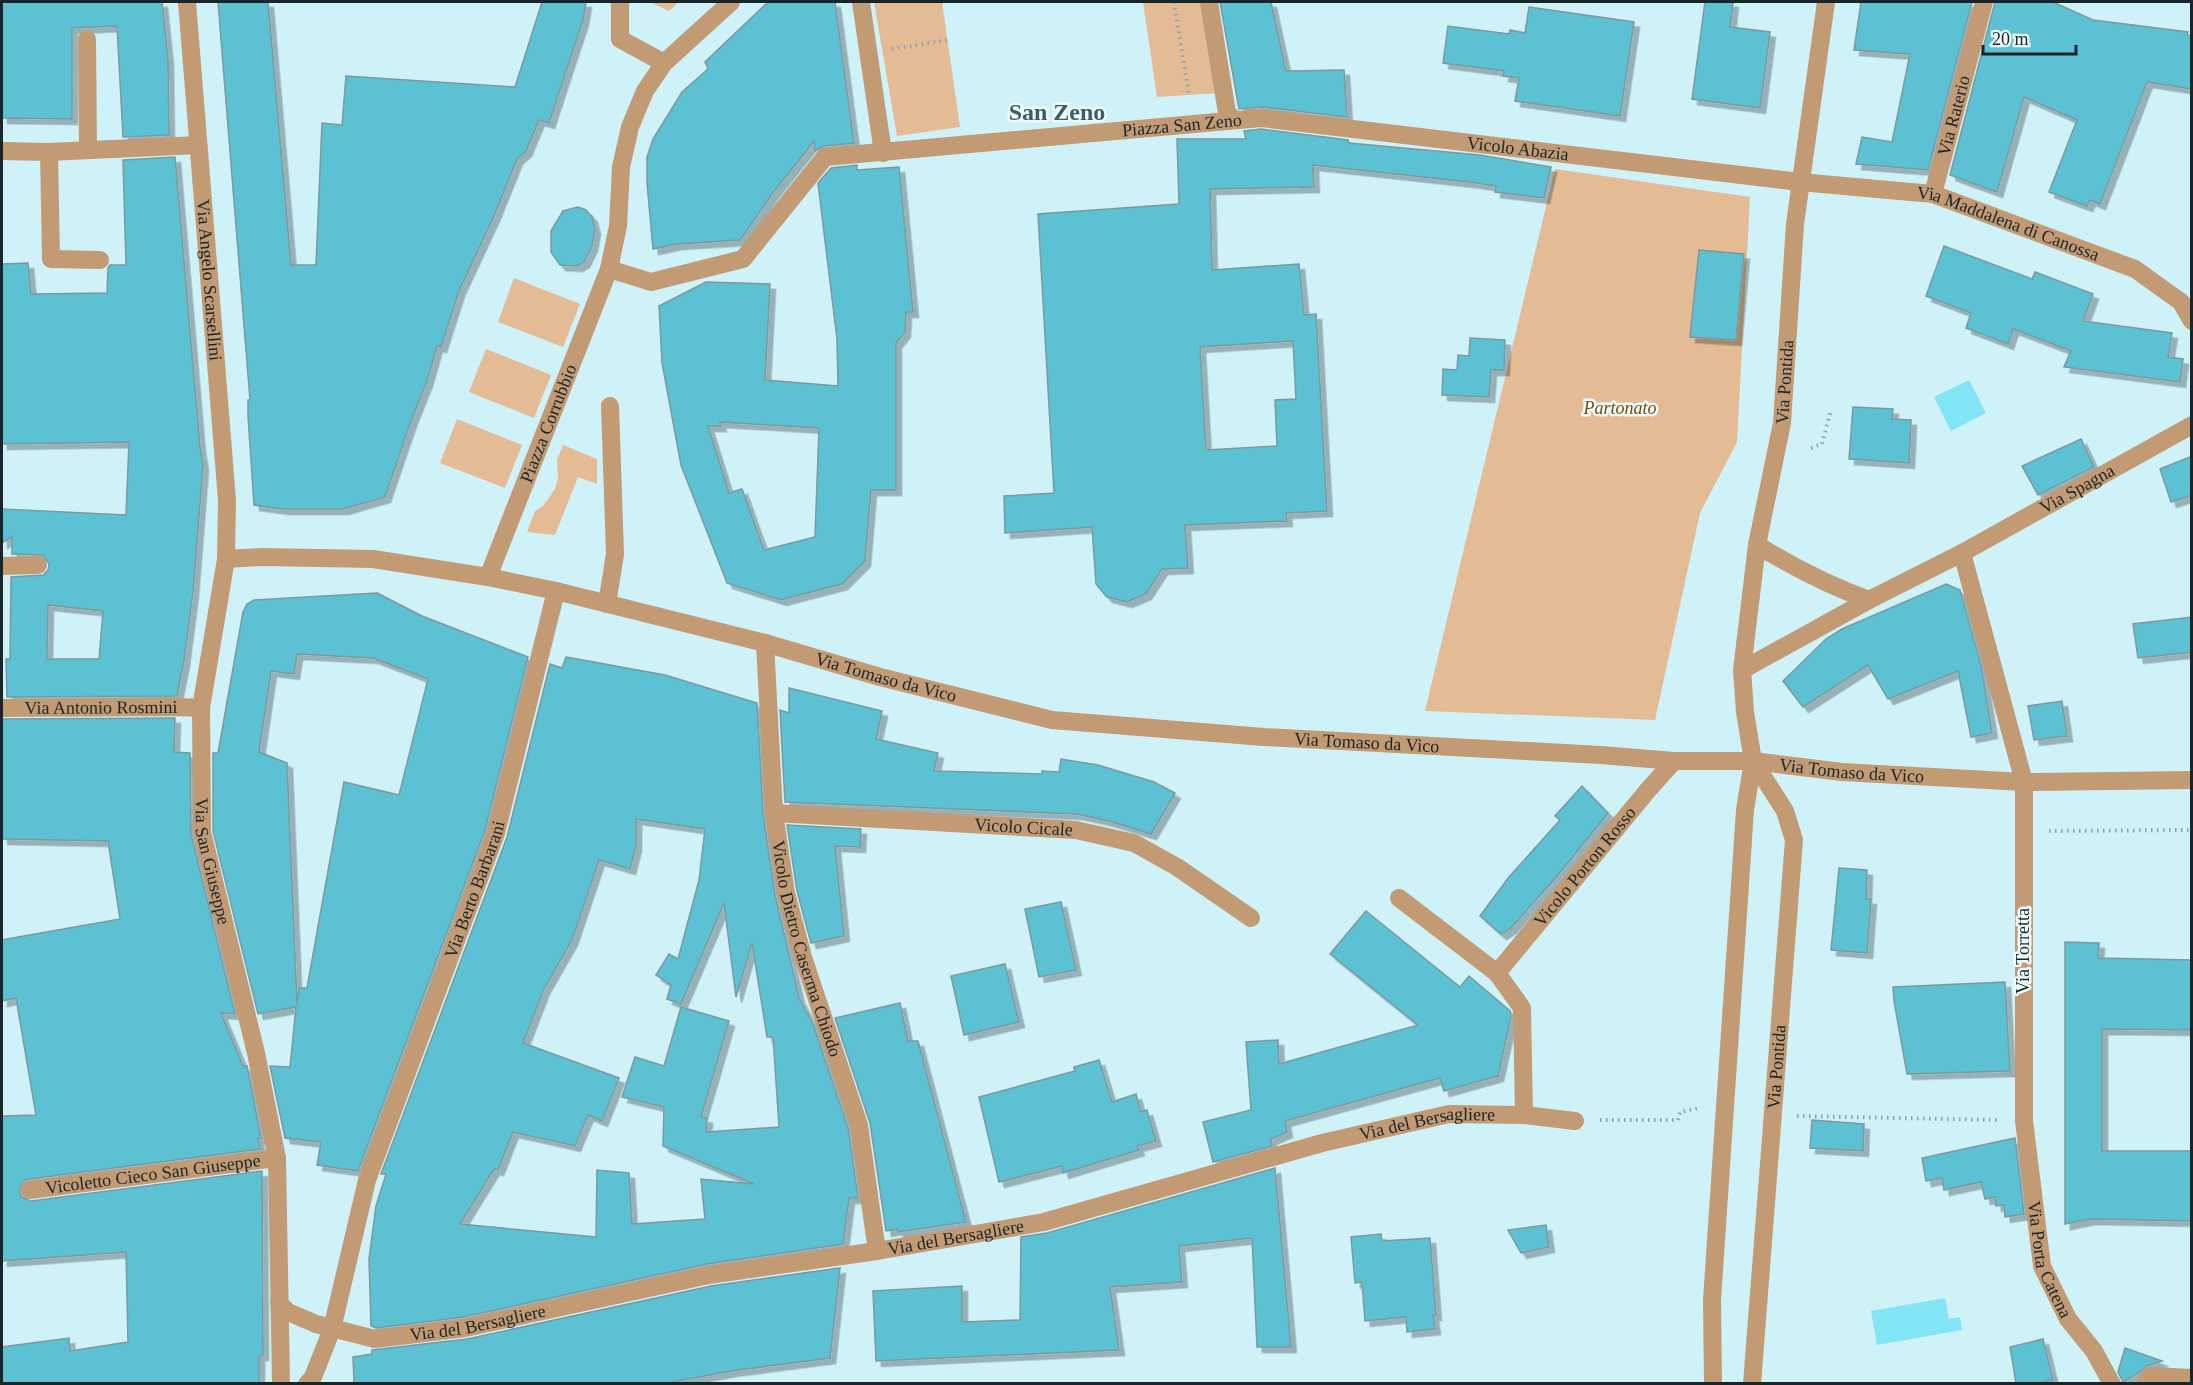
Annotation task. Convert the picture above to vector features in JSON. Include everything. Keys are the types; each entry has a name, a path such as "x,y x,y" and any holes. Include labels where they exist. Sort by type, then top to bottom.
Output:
{"street":[{"name":"Via Angelo Scarsellini","path":"187,2 227,500 226,559"},
{"path":"620,2 620,39 664,63"},
{"name":"Piazza Corrubbio","path":"488,577 609,269 618,226 621,167 630,127 645,91 664,63 731,2"},
{"path":"861,2 869,52 891,152"},
{"name":"Piazza San Zeno","path":"1209,2 1227,113 1235,120"},
{"name":"Via Pontida","path":"1714,1380 1712,1300 1745,810 1754,761 1742,670 1757,545 1782,423 1795,224 1826,2"},
{"name":"Via Raterio","path":"1933,194 1984,2"},
{"path":"87,39 88,150"},
{"name":"Vicolo Abazia","path":"1235,120 1261,118 1800,182"},
{"name":"Piazza San Zeno","path":"609,269 651,282 743,259 825,157 1235,120"},
{"path":"2,151 49,152 198,145"},
{"path":"49,152 51,260 100,260"},
{"name":"Via Maddalena di Canossa","path":"1800,182 1933,194 2135,269 2181,302 2192,321"},
{"path":"606,604 615,554 610,406"},
{"name":"Via Spagna","path":"1742,670 1869,600 1962,553 2192,425"},
{"path":"1757,545 1790,565 1844,591 1869,600"},
{"path":"1962,553 2024,782"},
{"path":"226,559 262,557 373,559 488,577 556,591"},
{"name":"Via San Giuseppe","path":"226,559 201,708 202,832 256,1053 278,1158 281,1383"},
{"path":"2,566 38,565"},
{"name":"Via Tomaso da Vico","path":"556,591 765,643 880,677 1052,720 1264,737 1674,761 1754,761 1842,772 2024,782 2192,780"},
{"name":"Via Berto Barbarani","path":"307,1383 313,1377 332,1329 368,1180 496,833 556,591"},
{"name":"Vicolo Dietro Caserma Chiodo","path":"765,643 774,813 786,893 803,957 859,1125 877,1251"},
{"name":"Via Antonio Rosmini","path":"2,708 201,708"},
{"name":"Vicolo Porton Rosso","path":"1497,973 1674,761"},
{"name":"Via Pontida","path":"1752,1383 1794,840 1785,811 1754,761"},
{"name":"Via Torretta","path":"2024,782 2024,1120"},
{"name":"Vicolo Cicale","path":"774,813 1076,830 1123,840 1134,843 1177,867 1251,918"},
{"path":"1399,898 1497,973 1522,1008 1524,1115"},
{"name":"Via del Bersagliere","path":"279,1303 288,1312 332,1329 375,1339 465,1328 709,1275 877,1251 1044,1222 1322,1143 1449,1114 1524,1115 1575,1121"},
{"name":"Via Porta Catena","path":"2024,1120 2042,1266 2068,1319 2094,1351 2112,1383"},
{"name":"Vicoletto Cieco San Giuseppe","path":"30,1190 278,1158"},
{"path":"2145,1383 2151,1376 2192,1378"}],"path":[{"path":"1174,2 1189,95"},
{"path":"869,52 948,40"},
{"path":"1811,448 1822,444 1831,410"},
{"path":"2039,831 2192,830"},
{"path":"1575,1121 1678,1120 1680,1112 1699,1108"},
{"path":"1795,1116 2024,1120"}],"green space":[{"path":"654,2 679,2 669,11"},
{"path":"874,2 942,2 960,127 897,136"},
{"path":"1143,2 1204,2 1219,93 1157,97"},
{"name":"Partonato","path":"1555,169 1750,197 1737,442 1700,513 1655,720 1425,711"},
{"path":"514,278 580,304 563,347 498,322"},
{"path":"486,349 551,375 534,418 469,392"},
{"path":"457,419 522,445 505,488 440,463"},
{"path":"563,445 597,459 597,484 578,477 555,535 527,532 535,511 543,506 555,489 558,479 557,460"}],"water":[{"path":"1969,380 1986,413 1951,431 1934,397"},
{"path":"1945,1298 1949,1319 1960,1317 1962,1330 1877,1345 1871,1311"}],"building":[{"path":"2,2 162,2 168,60 169,135 123,137 117,26 72,28 72,119 2,118"},
{"path":"218,2 268,2 291,265 316,265 322,123 342,125 346,76 515,87 542,2 586,2 583,20 549,123 539,120 526,151 517,159 494,216 459,291 441,347 437,346 427,381 385,497 343,509 283,509 254,505 248,416 248,400 250,400"},
{"path":"768,2 835,2 854,143 824,146 815,151 814,141 772,194 740,240 677,244 653,249 647,157 653,139 682,92 708,69 705,62"},
{"path":"1220,2 1271,2 1286,71 1344,70 1347,117 1262,107 1239,109"},
{"path":"1705,2 1733,2 1730,27 1770,32 1760,108 1692,99"},
{"path":"1861,2 1972,2 1928,170 1856,164 1862,137 1892,142 1910,54 1854,50"},
{"path":"1995,2 2053,2 2093,20 2188,32 2187,35 2192,36 2192,89 2147,82 2100,204 2090,200 2087,206 2049,192 2077,120 2024,97 1997,192 1950,175"},
{"path":"1529,7 1634,22 1620,116 1515,101 1519,78 1503,76 1504,71 1443,63 1448,26 1509,34 1510,30 1525,33"},
{"path":"1261,129 1348,140 1349,143 1480,155 1551,167 1544,198 1495,192 1496,186 1469,182 1313,165 1314,187 1210,189 1212,270 1299,264 1304,315 1316,314 1327,511 1286,513 1287,521 1185,525 1188,568 1162,569 1146,594 1127,602 1107,597 1096,584 1092,527 1005,533 1004,496 1054,493 1038,214 1179,204 1177,139 1246,139 1244,131","holes":["1293,341 1296,399 1275,400 1277,446 1206,450 1200,347"]},
{"path":"175,157 203,465 193,591 177,696 7,697 6,659 10,659 11,577 43,575 48,570 49,564 43,555 12,554 12,537 2,543 2,509 126,515 129,442 2,444 2,264 28,263 31,294 107,293 110,265 126,265 123,160","holes":["48,605 103,611 99,659 47,659"]},
{"path":"857,165 857,170 899,167 913,312 906,312 905,332 896,343 896,490 871,490 865,561 842,584 781,600 727,583 681,465 662,363 659,306 706,282 770,284 765,380 838,386 837,339 818,183 831,168","holes":["720,422 819,428 815,537 764,550 742,489 729,493 708,426 721,426"]},
{"path":"578,207 586,210 592,217 595,229 592,246 584,262 577,266 560,265 551,252 551,231 563,211"},
{"path":"1944,246 2032,279 2035,272 2093,294 2083,321 2172,333 2168,357 2183,359 2180,382 2064,367 2071,351 2013,329 2008,344 1966,328 1971,313 1926,296"},
{"path":"1699,250 1744,254 1736,340 1690,337"},
{"path":"1470,338 1505,340 1504,370 1491,370 1489,397 1442,395 1443,369 1457,370 1458,355 1469,356"},
{"path":"1853,407 1893,409 1892,419 1911,420 1909,463 1849,459"},
{"path":"2081,439 2094,467 2038,495 2022,466"},
{"path":"2192,456 2192,495 2171,502 2160,469"},
{"path":"1946,584 1960,590 1981,665 1992,733 1971,737 1958,671 1888,699 1868,665 1803,707 1783,681 1826,639 1842,629"},
{"path":"377,593 422,616 528,657 485,830 358,1171 317,1165 321,1142 285,1138 270,1066 290,1067 296,1007 258,1014 213,831 213,753 218,753 243,612 247,604 254,600","holes":["297,654 373,658 428,679 399,795 344,782 307,988 299,988 297,1005 287,763 259,752 271,671 294,674"]},
{"path":"2192,617 2192,652 2138,658 2133,624"},
{"path":"566,657 665,675 757,703 763,814 775,895 799,998 813,1024 848,1128 858,1198 849,1198 843,1244 707,1264 463,1317 376,1328 371,1326 369,1259 376,1206 386,1174 381,1174 507,837 550,664 562,668","holes":["636,819 705,829 699,880 678,959 669,954 656,975 671,985 667,999 681,1004 724,903 736,997 752,943 767,1037 773,1037 779,1127 706,1132 707,1118 701,1117 729,1021 681,1007 664,1066 635,1057 622,1097 664,1107 663,1146 754,1184 701,1179 705,1219 632,1224 629,1173 597,1170 596,1237 460,1224 494,1169 498,1170 513,1132 575,1146 588,1115 602,1121 619,1078 523,1043 544,989 572,940 599,860 630,869 636,846"]},
{"path":"789,688 882,711 876,739 938,753 934,771 1042,774 1042,771 1059,772 1061,759 1098,765 1154,782 1175,793 1151,834 1077,814 785,802 780,710 789,713"},
{"path":"2062,701 2067,736 2034,740 2028,706"},
{"path":"175,718 174,752 190,753 191,834 235,1014 221,1013 243,1066 247,1066 261,1138 258,1138 260,1149 29,1179 23,1181 19,1191 21,1197 31,1201 262,1171 263,1355 259,1355 259,1383 2,1383 2,1347 69,1338 70,1351 128,1342 126,1252 2,1261 2,1116 36,1115 16,998 2,1001 2,940 120,919 108,841 2,839 2,719"},
{"path":"1582,786 1608,813 1558,875 1511,928 1501,934 1480,916 1509,877 1560,820 1555,816"},
{"path":"787,825 861,829 860,847 835,846 844,936 811,943 797,891"},
{"path":"1839,868 1867,870 1866,899 1871,899 1867,953 1831,950"},
{"path":"1061,902 1076,970 1039,977 1025,909"},
{"path":"1366,911 1460,987 1469,976 1510,1011 1511,1017 1498,1076 1444,1091 1440,1078 1285,1121 1287,1132 1271,1139 1272,1146 1213,1162 1203,1122 1251,1110 1246,1042 1278,1040 1279,1064 1418,1025 1330,954"},
{"path":"2065,942 2099,943 2098,958 2192,960 2192,1030 2102,1029 2102,1151 2192,1151 2192,1221 2091,1219 2065,1224"},
{"path":"1005,964 1019,1022 964,1035 951,976"},
{"path":"2005,982 2010,1071 1907,1074 1893,987"},
{"path":"900,1003 908,1041 918,1041 966,1222 898,1232 898,1229 886,1231 870,1123 835,1018"},
{"path":"1099,1060 1112,1102 1136,1094 1141,1112 1147,1110 1156,1141 1137,1146 1139,1150 1063,1173 1062,1166 999,1182 979,1097 1075,1071 1074,1067"},
{"path":"1812,1120 1864,1124 1863,1151 1810,1148"},
{"path":"2015,1138 2024,1214 2005,1217 2004,1205 1996,1206 1995,1197 1985,1199 1981,1182 1944,1190 1942,1178 1926,1181 1922,1158"},
{"path":"1275,1168 1291,1347 1257,1347 1252,1238 1179,1246 1182,1282 1110,1287 1119,1350 876,1361 873,1291 962,1286 962,1322 1020,1320 1021,1237 1047,1233"},
{"path":"1546,1225 1549,1247 1521,1253 1508,1230"},
{"path":"1381,1234 1382,1241 1430,1238 1435,1329 1407,1332 1406,1317 1365,1321 1362,1282 1355,1283 1351,1237"},
{"path":"840,1268 830,1358 731,1371 667,1383 354,1383 353,1357 372,1354 372,1350 467,1339 711,1286"},
{"path":"2043,1339 2053,1380 2016,1383 2010,1347"},
{"path":"2125,1348 2162,1361 2146,1366 2123,1382 2118,1372"}],"district":[{"name":"San Zeno","path":"1057,112"}]}
